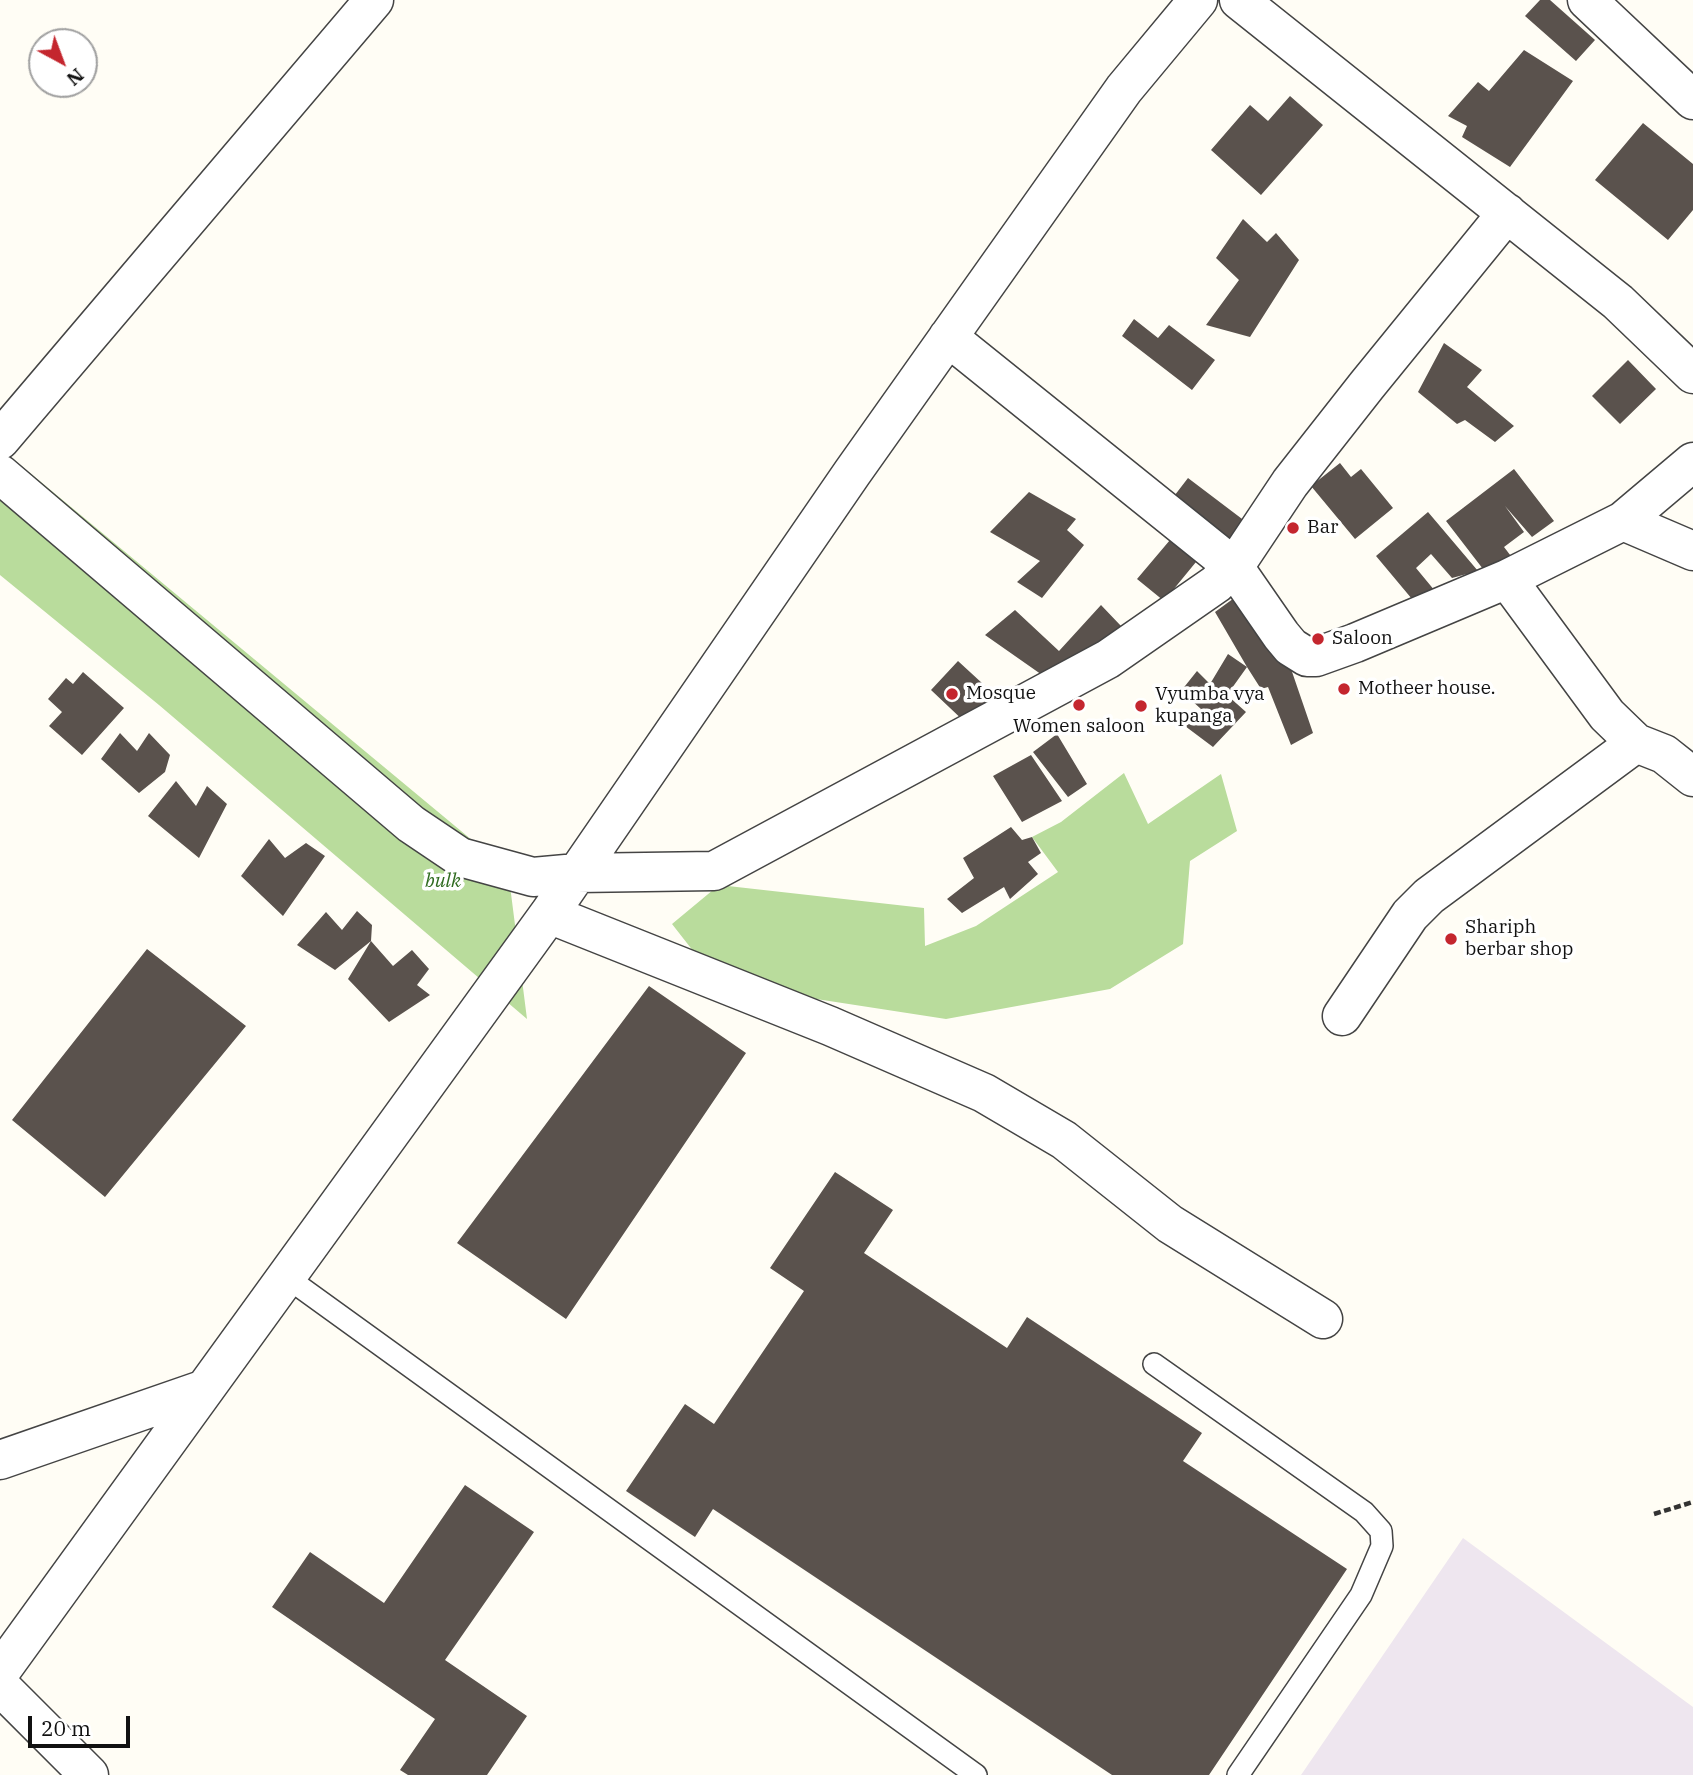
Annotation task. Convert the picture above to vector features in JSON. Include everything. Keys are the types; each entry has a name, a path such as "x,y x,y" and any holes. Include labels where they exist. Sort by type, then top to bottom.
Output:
{"street":[{"path":"0,440 374,0"},
{"path":"0,1672 202,1390 550,914 725,655 1124,89 1198,0"},
{"path":"1239,0 1618,302 1693,374"},
{"path":"1587,0 1693,100"},
{"path":"0,474 411,824 460,857 533,877 577,873 714,871 1108,659 1184,609 1234,567 1290,483 1507,213"},
{"path":"948,337 1234,567 1281,635 1291,647 1307,657 1316,657 1355,643 1507,579 1623,521 1693,462"},
{"path":"1623,521 1693,551"},
{"path":"1507,579 1607,715 1636,743 1664,754 1693,777"},
{"path":"1342,1016 1410,915 1429,896 1636,743"},
{"path":"550,914 830,1026 985,1093 1064,1140 1170,1224 1323,1319"},
{"path":"0,1460 202,1390"},
{"path":"0,1686 89,1775"}],"lane":[{"path":"285,1276 976,1775"},
{"path":"1154,1364 1364,1512 1381,1531 1382,1546 1361,1595 1238,1775"}],"path":[{"path":"1654,1514 1693,1502"}],"shaded area":[{"path":"1463,1538 1693,1707 1693,1775 1301,1775"}],"green space":[{"name":"bulk","path":"0,448 508,870 527,1019 159,705 0,575"},
{"path":"1124,773 1148,824 1221,774 1237,831 1190,861 1183,944 1110,989 946,1019 719,984 672,924 719,885 924,908 925,946 976,926 1058,872 1032,837 1061,822"}],"building":[{"path":"1540,0 1550,0 1595,40 1576,61 1525,16"},
{"path":"1524,50 1573,81 1510,167 1462,137 1467,126 1448,116 1478,82 1489,91"},
{"path":"1290,96 1323,125 1261,195 1211,150 1250,105 1268,121"},
{"path":"1643,123 1693,164 1693,210 1668,240 1595,180"},
{"path":"1243,219 1267,242 1276,233 1299,260 1250,337 1206,325 1239,280 1216,258"},
{"path":"1134,319 1158,338 1169,325 1215,360 1192,390 1122,336"},
{"path":"1444,343 1482,370 1467,387 1514,426 1495,442 1465,420 1457,424 1418,392"},
{"path":"1628,360 1656,389 1620,424 1592,396"},
{"path":"1340,463 1351,477 1361,469 1393,508 1355,539 1311,486"},
{"path":"1514,469 1554,521 1532,537 1505,506 1524,532 1504,547 1517,564 1493,582 1446,521"},
{"path":"1188,478 1254,528 1235,554 1168,504"},
{"path":"1029,492 1076,519 1067,530 1084,545 1042,598 1017,582 1040,561 990,532"},
{"path":"1428,512 1478,571 1452,578 1431,554 1416,568 1435,591 1417,605 1376,556"},
{"path":"1170,540 1196,562 1164,601 1137,579"},
{"path":"1241,593 1289,663 1313,733 1291,745 1268,687 1261,689 1215,612"},
{"path":"1101,605 1121,626 1055,684 985,635 1015,610 1059,651"},
{"path":"1228,654 1247,667 1227,695 1246,712 1213,747 1185,726 1201,709 1181,691 1197,671 1210,684"},
{"path":"958,661 995,695 968,725 931,690"},
{"path":"83,672 124,708 82,755 49,726 62,712 48,699 66,678 73,684"},
{"path":"120,733 137,751 149,733 170,755 165,772 139,793 101,759"},
{"path":"1057,734 1087,784 1068,797 1033,752"},
{"path":"1031,755 1062,801 1022,822 993,776"},
{"path":"176,781 196,806 207,786 227,804 199,858 148,816"},
{"path":"1011,827 1022,840 1032,837 1041,853 1028,862 1038,874 1010,899 1004,887 962,913 947,899 974,878 963,858"},
{"path":"269,839 285,858 306,843 325,856 283,916 241,876"},
{"path":"357,911 372,925 371,941 335,970 297,945 326,912 342,930"},
{"path":"371,941 393,966 412,950 429,969 417,985 430,995 389,1022 348,979"},
{"path":"147,949 246,1026 105,1197 12,1120"},
{"path":"649,986 746,1053 566,1319 457,1243"},
{"path":"835,1172 893,1210 864,1253 1007,1348 1027,1317 1202,1433 1183,1461 1347,1569 1209,1775 1112,1775 713,1509 695,1537 626,1491 685,1404 714,1424 804,1291 770,1268"},
{"path":"465,1485 534,1532 445,1660 527,1716 487,1775 408,1775 400,1770 435,1719 272,1607 310,1552 384,1603"}],"place":[{"name":"Bar","path":"1293,528"},
{"name":"Saloon","path":"1318,639"},
{"name":"Motheer house.","path":"1344,689"},
{"name":"Mosque","path":"952,694"},
{"name":"Women saloon","path":"1079,705"},
{"name":"Vyumba vya kupanga","path":"1141,706"},
{"name":"Shariph berbar shop","path":"1451,939"}]}
